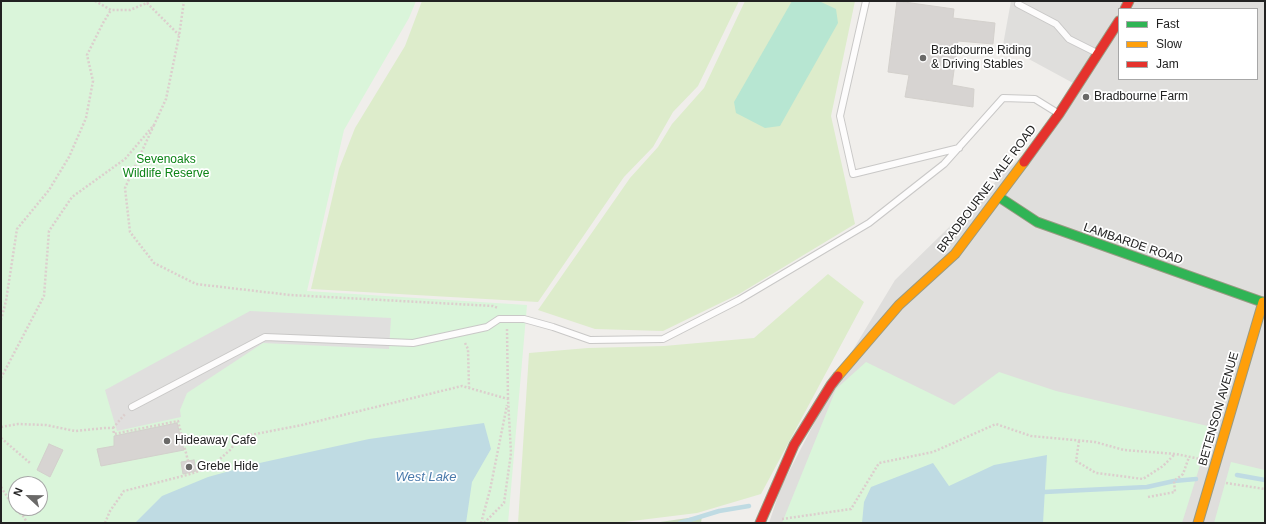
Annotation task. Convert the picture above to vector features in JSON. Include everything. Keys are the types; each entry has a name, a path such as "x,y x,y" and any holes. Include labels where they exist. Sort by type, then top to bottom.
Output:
{"main road":[{"name":"BRADBOURNE VALE ROAD","path":"761,520 794,445 831,385 899,305 955,254 1060,114 1118,23"},
{"name":"LAMBARDE ROAD","path":"999,197 1036,222 1264,303"},
{"name":"BETENSON AVENUE","path":"1198,523 1264,303"}],"lane":[{"path":"866,1 840,116 853,174 959,148"},
{"path":"1018,4 1056,24 1069,39 1098,53"},
{"path":"132,407 265,336 413,343 487,327 499,319 524,319 590,340 663,339 739,300 869,223 944,164 1003,98 1035,99 1060,114"}],"path":[{"path":"95,1 111,10 130,10 147,2 179,36"},
{"path":"184,1 179,36 166,99 125,188 130,232 154,263 196,284 290,295 493,306 499,308"},
{"path":"1,320 6,301 16,229 49,190 69,158 86,118 93,81 87,55 111,10"},
{"path":"1,378 44,296 49,231 72,197 125,159 154,125"},
{"path":"483,523 504,503 511,453 507,377 508,339 506,319"},
{"path":"460,333 468,349 469,387"},
{"path":"105,523 110,511 124,491 187,475 211,467 230,450 240,437 302,425 462,386 508,399"},
{"path":"483,523 508,399"},
{"path":"1,427 18,424 46,425 75,431 112,428 132,407"},
{"path":"112,428 114,434 178,421 188,461"},
{"path":"761,520 784,519 851,509 879,464 933,452 996,424 1031,436 1095,442 1124,450 1176,454 1201,459"},
{"path":"1,438 30,463"},
{"path":"1079,441 1076,461 1096,473 1143,479 1163,466 1176,454"},
{"path":"1148,497 1175,492 1174,482 1183,474 1189,457"},
{"path":"1213,476 1228,484 1265,489"},
{"path":"1,487 15,509 24,517 27,523"}],"shaded area":[{"path":"1011,1 1265,1 1265,523 769,523 781,487 848,358 895,280 1030,148 1073,83 1003,45"},
{"path":"250,311 391,318 389,349 263,343 187,393 180,410 181,417 117,431 105,390"}],"green space":[{"name":"Sevenoaks Wildlife Reserve","path":"1,1 416,1 409,18 344,130 307,291 527,305 508,523 1,523"},
{"path":"422,1 739,1 698,86 673,112 653,147 624,177 538,302 311,289 339,169 355,128 405,46"},
{"path":"745,1 855,1 831,116 855,224 739,294 663,331 595,329 538,310 630,178 658,147 672,124 704,88"},
{"path":"792,1 819,1 836,9 838,23 780,126 765,128 736,113 734,102"},
{"path":"828,274 864,302 761,494 697,513 616,523 518,523 529,353 588,348 664,346 754,338"},
{"path":"866,362 954,405 999,372 1056,391 1212,427 1182,523 782,523 836,389"},
{"path":"1231,462 1265,470 1265,523 1214,523"},
{"path":"702,516 701,523 653,523"}],"water":[{"name":"West Lake","path":"484,423 491,449 472,482 466,523 135,523 162,496 208,477 255,464 369,439"},
{"path":"1047,455 1043,523 862,523 864,502 871,487 933,463 949,486 994,465"}],"building":[{"name":"Bradbourne Riding & Driving Stables","path":"897,1 954,9 953,18 995,23 993,44 958,41 952,85 974,89 973,107 905,97 909,75 888,72"},
{"path":"177,423 184,450 101,466 97,449 114,446 114,436"},
{"path":"49,444 63,450 50,477 37,470"},
{"name":"Grebe Hide","path":"194,460 196,471 183,474 181,462"}],"waterway":[{"path":"1237,475 1265,480"},
{"path":"1044,492 1147,487 1174,481 1196,479"},
{"path":"680,523 719,511 749,506"}],"traffic: fast":[{"path":"999,197 1037,222 1265,303"}],"traffic: slow":[{"path":"838,376 899,305 955,254 1024,162"},
{"path":"1198,523 1263,302"}],"traffic: jam":[{"path":"1126,8 1129,1"},
{"path":"1024,162 1059,114 1118,23"},
{"path":"760,523 794,445 838,376"}],"place":[{"name":"Bradbourne Riding & Driving Stables","path":"923,58"},
{"name":"Bradbourne Farm","path":"1086,97"},
{"name":"Hideaway Cafe","path":"167,441"},
{"name":"Grebe Hide","path":"189,467"}]}
